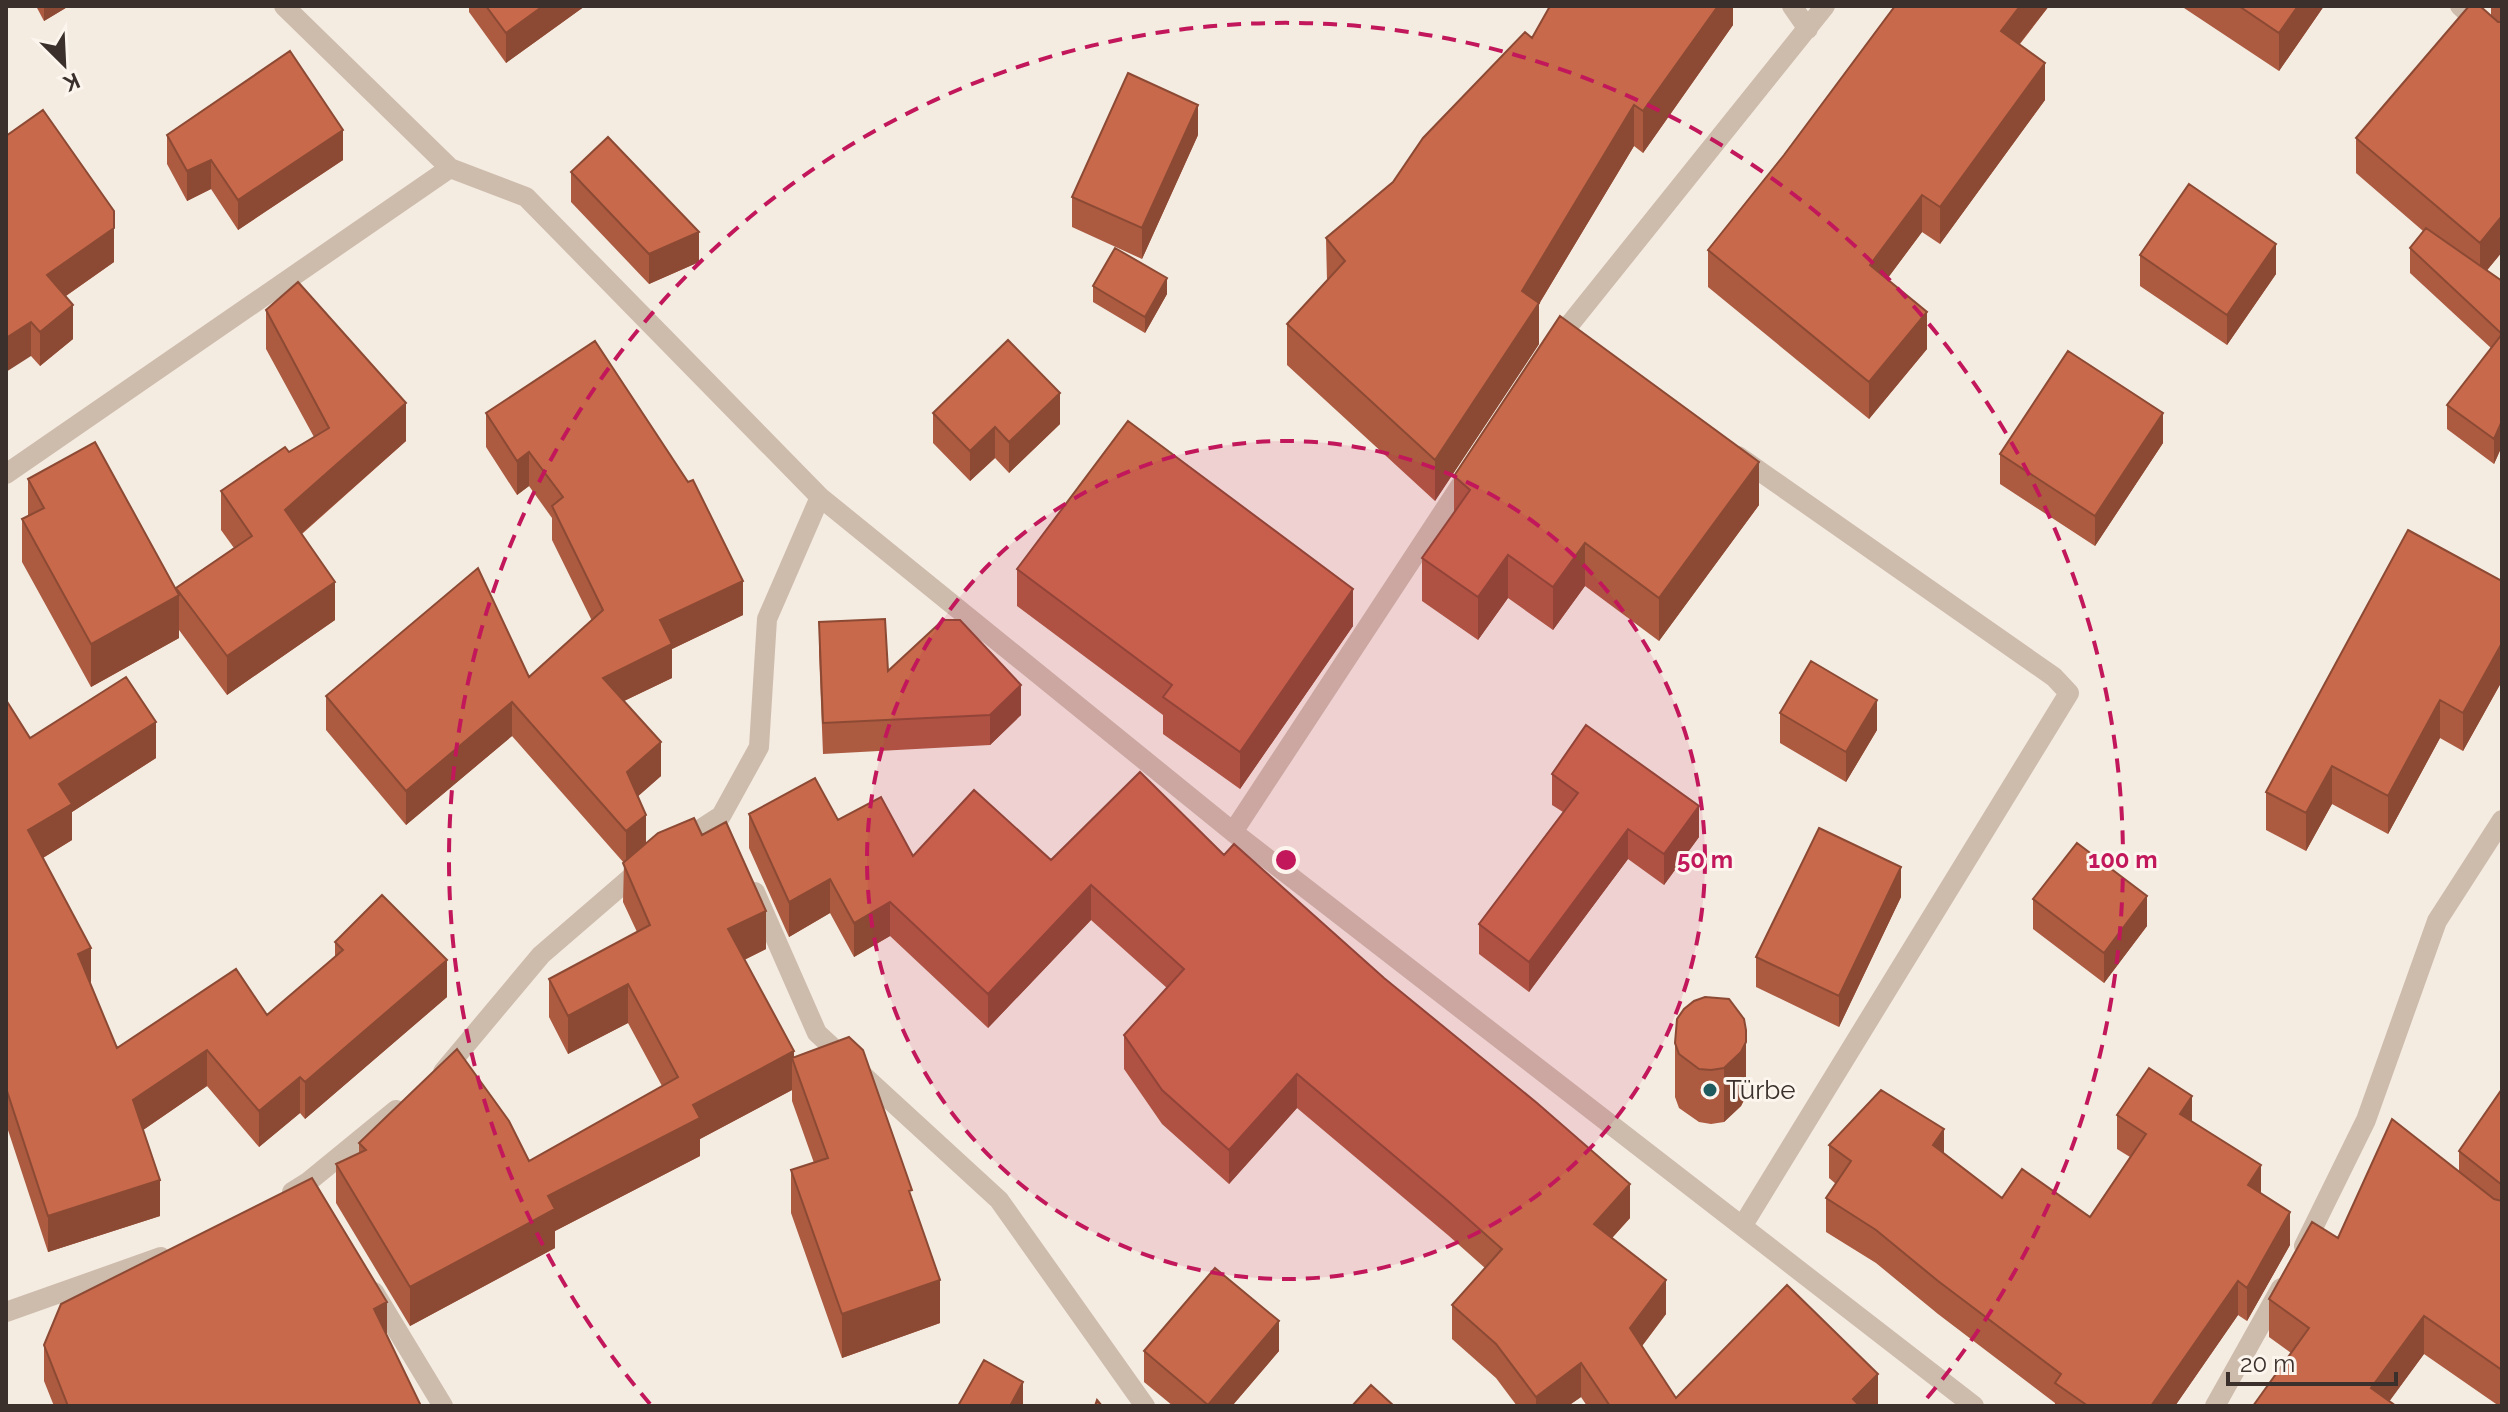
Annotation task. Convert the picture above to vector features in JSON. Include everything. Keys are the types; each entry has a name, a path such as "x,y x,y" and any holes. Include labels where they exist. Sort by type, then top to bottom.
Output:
{"street":[{"path":"284,6 450,168 526,197 820,497 1233,832 1974,1406"},
{"path":"1792,6 1808,29"},
{"path":"1545,358 1568,337 1825,6"},
{"path":"2460,6 2502,45"},
{"path":"6,474 450,168"},
{"path":"1717,441 2054,677 2069,693 1743,1225"},
{"path":"1233,832 1475,464"},
{"path":"268,1206 312,1189 448,1068 541,955 648,863 724,823 759,747 767,619 820,497"},
{"path":"2215,1406 2372,1125 2437,921 2502,820"},
{"path":"746,874 817,1033 999,1200 1145,1406"},
{"path":"6,1312 185,1249"},
{"path":"364,1274 443,1406"}],"building":[{"path":"486,6 543,6 506,33"},
{"path":"1550,6 1718,6 1643,111 1634,105 1522,291 1539,303 1435,460 1287,324 1345,261 1326,238 1393,182 1423,138 1525,32 1532,38"},
{"path":"1895,6 2020,6 2001,31 2045,63 1940,207 1922,195 1870,265 1927,312 1869,382 1708,250 1784,155"},
{"path":"2239,6 2298,6 2279,33"},
{"path":"2469,6 2480,6 2502,22 2502,216 2480,243 2356,138"},
{"path":"290,51 343,130 238,200 211,160 187,171 167,135"},
{"path":"1128,73 1198,105 1142,228 1072,197"},
{"path":"43,110 114,211 114,228 47,275 73,305 40,332 31,322 6,338 6,136"},
{"path":"608,137 699,232 649,254 571,172"},
{"path":"2189,184 2276,244 2227,315 2140,255"},
{"path":"2426,228 2502,281 2502,334 2410,248"},
{"path":"1115,248 1167,278 1145,317 1093,286"},
{"path":"298,282 406,403 285,510 335,582 227,656 176,588 252,536 221,491 285,447 289,452 329,428 266,310"},
{"path":"1560,316 1759,462 1659,598 1585,543 1553,587 1508,555 1478,597 1422,558 1470,490 1454,476"},
{"path":"2502,334 2502,421 2494,439 2447,405"},
{"path":"1008,340 1060,393 1009,442 995,427 970,451 933,413"},
{"path":"595,341 688,482 693,480 743,581 660,620 672,644 603,678 661,742 627,772 646,815 626,831 512,702 406,791 326,696 478,568 529,677 603,610 552,506 563,497 529,452 517,461 486,413"},
{"path":"2068,351 2163,413 2095,516 2000,454"},
{"path":"1128,421 1353,589 1240,752 1163,697 1172,685 1017,569"},
{"path":"95,442 179,595 91,644 22,519 44,508 28,479"},
{"path":"2408,530 2502,581 2502,643 2463,713 2440,700 2388,796 2332,766 2306,813 2266,792"},
{"path":"885,619 888,671 943,620 960,620 1021,685 990,715 823,723 819,622"},
{"path":"1811,661 1877,700 1846,752 1780,713"},
{"path":"126,677 156,722 59,784 72,804 28,830 91,948 78,954 117,1048 236,969 267,1015 343,950 335,942 382,895 447,960 305,1082 300,1077 259,1111 207,1050 133,1100 160,1180 48,1216 6,1088 6,700 30,738"},
{"path":"1586,725 1699,806 1664,854 1628,829 1529,962 1479,924 1578,793 1552,774"},
{"path":"1140,772 1224,855 1234,844 1384,978 1630,1184 1594,1224 1666,1280 1630,1328 1676,1398 1787,1285 1878,1374 1853,1399 1860,1406 1610,1406 1581,1363 1536,1397 1496,1344 1452,1305 1502,1249 1297,1074 1229,1150 1162,1090 1124,1035 1184,969 1091,885 988,994 890,902 854,923 830,879 789,902 749,814 815,778 838,820 881,797 913,856 974,790 1051,860"},
{"path":"694,818 702,835 726,822 766,911 728,929 794,1051 693,1105 700,1118 548,1196 555,1209 410,1287 336,1164 366,1150 359,1143 457,1049 509,1121 529,1161 678,1077 628,984 568,1016 549,979 650,925 623,863 658,833"},
{"path":"1819,828 1901,867 1839,996 1756,957"},
{"path":"2077,843 2147,896 2104,953 2033,899"},
{"path":"1705,997 1729,999 1744,1019 1746,1042 1741,1052 1724,1068 1699,1069 1679,1054 1675,1043 1677,1019 1694,1001"},
{"path":"849,1037 863,1050 940,1280 842,1314 791,1170 828,1158 792,1058"},
{"path":"2149,1068 2192,1096 2180,1114 2261,1165 2248,1185 2290,1212 2247,1288 2238,1281 2151,1406 2088,1406 2055,1383 2061,1374 1876,1230 1826,1198 1851,1161 1829,1145 1881,1090 1944,1129 1933,1145 2002,1198 2022,1169 2090,1217 2146,1134 2117,1115"},
{"path":"2502,1089 2502,1185 2459,1151"},
{"path":"2392,1119 2494,1199 2502,1201 2502,1370 2424,1316 2371,1388 2396,1406 2253,1406 2309,1328 2269,1299 2312,1222 2338,1238"},
{"path":"312,1178 387,1302 374,1309 421,1406 68,1406 44,1345 61,1304"},
{"path":"1215,1268 1279,1321 1208,1405 1144,1351"},
{"path":"984,1360 1023,1382 1010,1406 958,1406"},
{"path":"1371,1385 1394,1406 1352,1406"}],"place":[{"name":"Türbe","path":"1710,1090"}]}
